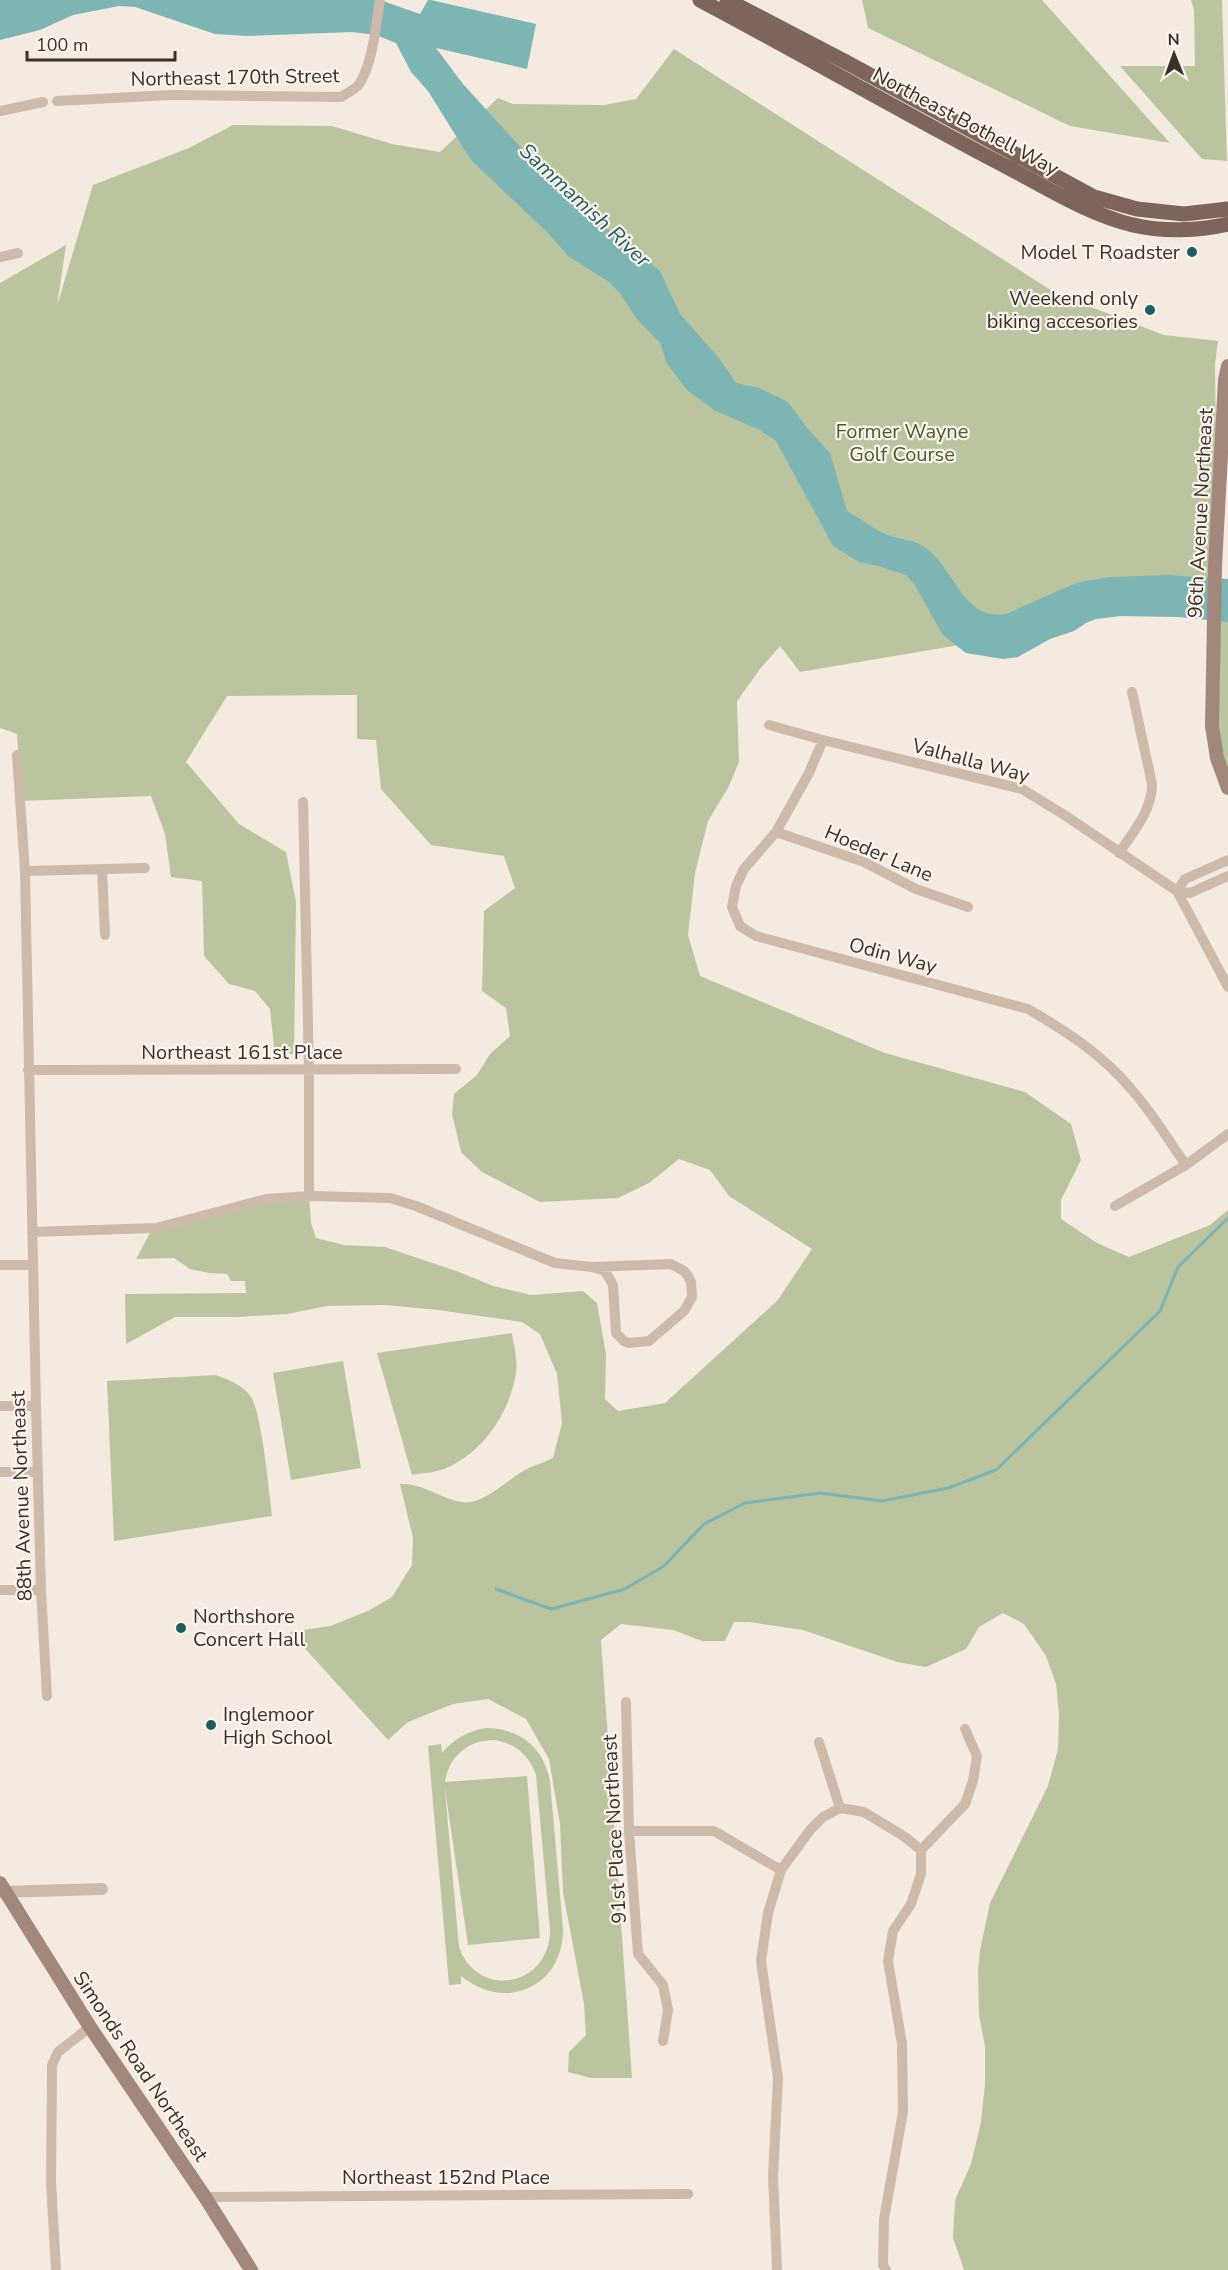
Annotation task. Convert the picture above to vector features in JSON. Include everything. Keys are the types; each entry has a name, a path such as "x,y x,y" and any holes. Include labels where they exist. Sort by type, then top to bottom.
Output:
{"main road":[{"name":"Northeast Bothell Way","path":"700,0 1085,208 1149,228 1196,228 1228,224"},
{"name":"Northeast Bothell Way","path":"727,0 1094,197 1137,209 1184,213 1228,209"},
{"path":"904,112 916,113 963,137 968,136 971,130"},
{"name":"96th Avenue Northeast","path":"1228,366 1225,380 1223,486 1215,566 1212,726 1217,758 1228,788"},
{"name":"Simonds Road Northeast","path":"2,1889 90,2027 205,2197 251,2270"}],"street":[{"name":"Northeast 170th Street","path":"57,101 169,95 341,97 359,84 373,44 380,0"},
{"path":"0,111 43,102"},
{"path":"0,257 18,253"},
{"path":"1119,853 1149,807 1152,796 1152,784 1132,692"},
{"name":"Valhalla Way","path":"769,725 1022,789 1177,891"},
{"name":"Odin Way","path":"823,740 809,773 776,832 744,868 736,886 732,907 740,926 756,936 1028,1010 1067,1031 1096,1054 1131,1089 1186,1165"},
{"name":"88th Avenue Northeast","path":"17,755 25,871 36,1406 41,1590 47,1696"},
{"path":"303,802 309,1070 309,1197"},
{"name":"Hoeder Lane","path":"776,832 864,862 916,889 968,907"},
{"path":"1177,891 1185,879 1228,860"},
{"path":"25,871 145,868"},
{"path":"102,869 105,935"},
{"path":"1177,891 1190,893 1228,876"},
{"path":"1177,891 1228,987"},
{"name":"Northeast 161st Place","path":"28,1070 456,1070"},
{"path":"1115,1206 1186,1165 1228,1134"},
{"path":"32,1232 156,1228 266,1198 390,1198 416,1206 555,1263 592,1267 670,1264 684,1271 688,1276 691,1282 692,1298 684,1311 649,1341 629,1343 616,1333 612,1280 605,1271 592,1267"},
{"path":"0,1265 33,1265"},
{"path":"0,1406 36,1406"},
{"path":"0,1472 38,1472"},
{"path":"0,1590 41,1590"},
{"name":"91st Place Northeast","path":"626,1702 629,1831 638,1953 663,1985 668,2010 663,2041"},
{"path":"872,2270 885,2267 884,2220 903,2112 902,2044 888,1961 893,1931 910,1904 921,1874 921,1850 965,1804 973,1781 976,1756 965,1729"},
{"path":"819,1742 840,1808"},
{"path":"777,2270 773,2176 778,2078 761,1961 768,1913 781,1870 810,1830 823,1817 840,1808 864,1812 905,1837 921,1850"},
{"path":"629,1831 714,1831 781,1870"},
{"path":"2,1889 102,1889"},
{"path":"56,2270 51,2182 52,2066 58,2052 90,2027"},
{"name":"Northeast 152nd Place","path":"205,2197 688,2194"}],"green space":[{"path":"862,0 1042,0 1170,143 1070,126 868,28"},
{"path":"1191,0 1222,0 1227,161 1202,159 1120,66 1195,66 1194,10"},
{"name":"Former Wayne Golf Course","path":"674,49 1057,294 1164,335 1218,341 1215,364 1218,599 1161,601 995,639 800,672 780,646 737,701 739,762 728,788 708,821 695,873 688,935 700,976 885,1053 1025,1092 1071,1124 1081,1160 1061,1200 1061,1219 1097,1243 1129,1257 1210,1225 1228,1210 1228,2270 964,2270 953,2238 955,2200 971,2164 981,2122 985,2084 985,2047 979,2015 978,1970 990,1903 1048,1786 1058,1749 1059,1715 1056,1684 1046,1656 1024,1624 1003,1613 979,1627 966,1649 926,1667 897,1662 803,1630 749,1622 734,1622 725,1641 702,1641 673,1630 621,1624 601,1640 632,2078 591,2078 568,2072 569,2052 586,2035 584,2004 563,1892 560,1824 549,1759 526,1719 488,1699 453,1704 408,1722 388,1740 290,1632 330,1626 368,1611 392,1597 412,1565 413,1538 400,1484 417,1486 454,1500 469,1502 486,1496 523,1471 553,1458 562,1423 557,1374 540,1334 522,1322 438,1310 385,1305 327,1306 287,1314 175,1317 126,1344 125,1294 246,1293 245,1281 231,1281 227,1274 190,1269 174,1258 136,1259 152,1229 266,1199 309,1196 311,1223 316,1238 344,1245 385,1247 493,1286 531,1295 583,1291 597,1303 606,1354 605,1399 618,1411 665,1403 777,1301 812,1249 729,1196 710,1170 679,1159 649,1183 618,1198 540,1202 482,1172 461,1152 452,1114 454,1094 477,1075 490,1054 510,1036 506,1008 482,991 484,911 515,888 504,856 431,845 381,789 376,740 357,739 357,695 227,696 186,762 239,824 286,852 296,902 294,1055 274,1047 270,1009 255,991 229,984 204,956 202,881 171,877 165,834 151,796 21,801 17,734 0,728 0,283 66,245 57,306 93,185 189,148 233,125 332,126 392,144 440,152 498,98 513,104 604,105 636,99"},
{"path":"1218,601 1228,601 1228,788 1217,758"},
{"path":"512,1333 516,1373 506,1407 499,1420 481,1444 470,1454 440,1470 412,1475 377,1353"},
{"path":"343,1361 361,1468 291,1480 273,1373"},
{"path":"216,1375 244,1389 255,1406 272,1516 114,1541 107,1381"},
{"path":"486,1728 510,1732 528,1742 542,1759 550,1781 563,1929 560,1949 553,1966 542,1979 528,1988 513,1993 496,1992 478,1987 461,1976 461,1984 449,1985 428,1746 441,1744 442,1753 461,1736","holes":["495,1740 509,1744 521,1752 530,1762 536,1775 550,1930 547,1949 538,1964 526,1974 512,1980 496,1980 481,1975 468,1964 459,1947 445,1789 468,1945 540,1938 527,1776 445,1782 451,1764 461,1751 476,1743"]}],"water":[{"path":"0,0 380,0 420,14 428,0 431,0 536,24 527,69 436,48 463,84 542,171 573,201 660,271 680,314 719,358 736,383 759,388 788,402 830,453 847,511 883,533 915,542 927,549 941,563 964,595 981,611 1006,614 1080,582 1110,577 1169,575 1228,579 1228,622 1178,617 1121,616 1096,619 1074,631 1050,639 1018,657 1003,659 966,653 943,635 914,584 906,575 859,562 833,546 776,441 760,430 714,410 687,390 666,362 661,344 637,319 619,292 609,282 568,256 549,234 471,160 428,91 411,72 396,43 376,35 352,32 247,36 215,34 135,7 119,6 73,15 40,30 0,40"}],"waterway":[{"path":"496,1589 551,1609 625,1589 664,1566 704,1524 745,1503 820,1493 882,1501 948,1488 996,1470 1160,1311 1178,1267 1228,1218"}],"place":[{"name":"Model T Roadster","path":"1192,252"},
{"name":"Weekend only biking accesories","path":"1150,310"},
{"name":"Northshore Concert Hall","path":"181,1628"},
{"name":"Inglemoor High School","path":"211,1725"}],"water label":[{"name":"Sammamish River","path":"585,205"}]}
